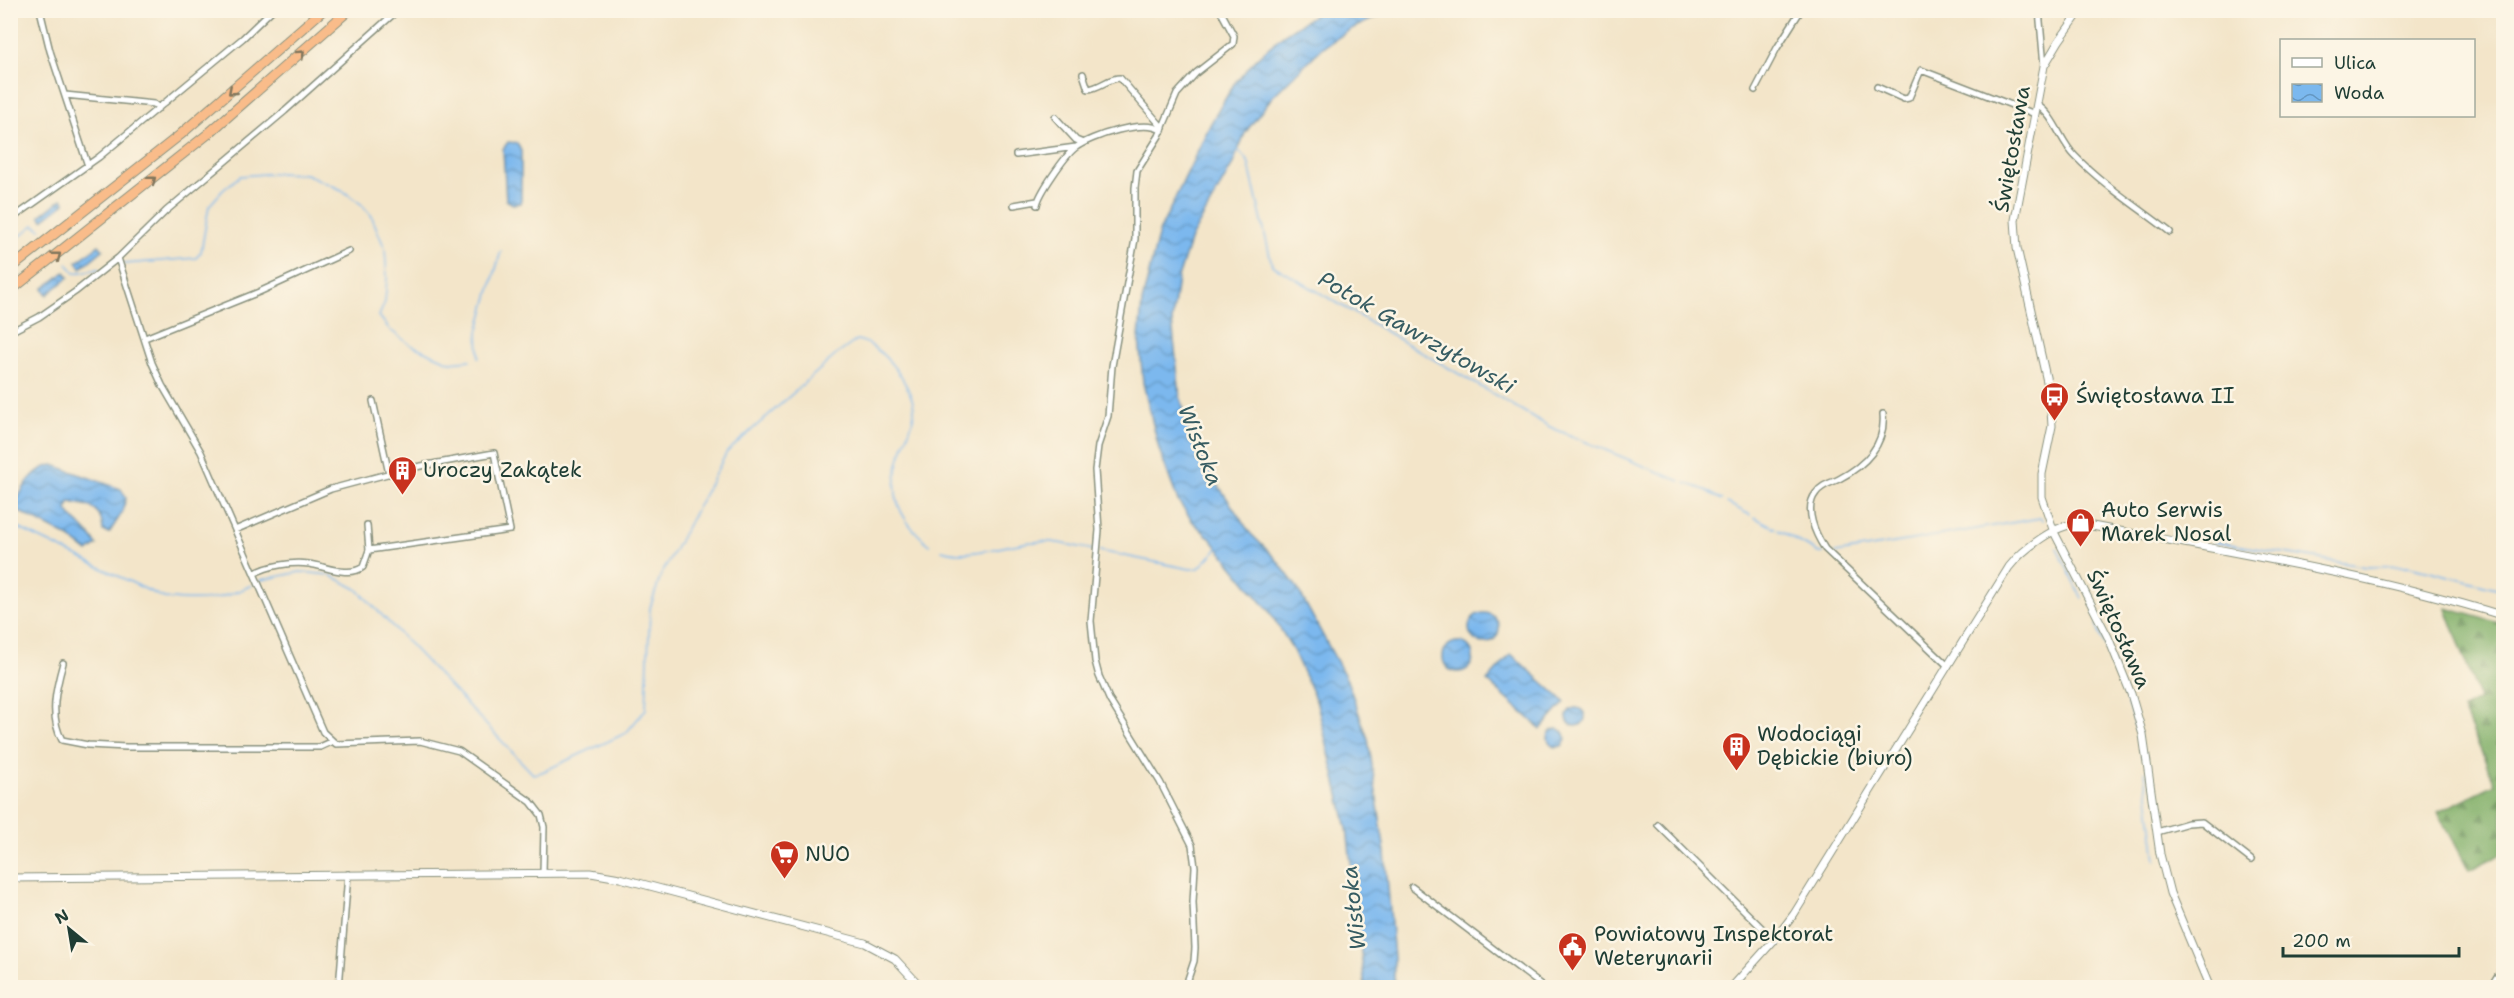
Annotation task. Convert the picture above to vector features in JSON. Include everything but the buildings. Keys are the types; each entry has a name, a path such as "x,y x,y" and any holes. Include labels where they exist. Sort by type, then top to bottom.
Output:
{"highway":[{"path":"10,268 99,200 221,100 323,10"},
{"path":"10,291 208,134 349,10"}],"street":[{"path":"40,10 50,51 88,166"},
{"path":"10,220 88,166 243,38 272,10"},
{"path":"10,332 39,317 118,258 166,211 278,117 398,10"},
{"path":"1185,987 1195,948 1193,902 1195,867 1192,844 1164,788 1125,727 1104,688 1095,661 1091,621 1099,521 1095,462 1108,416 1112,366 1135,239 1135,179 1141,163 1163,130 1172,103 1182,88 1233,44 1234,36 1220,10"},
{"path":"1755,90 1777,48 1801,10"},
{"path":"2039,10 2044,66"},
{"name":"Świętosława","path":"2081,10 2044,66 2014,230 2050,395 2052,426 2041,489 2045,511 2054,532 2111,644 2131,694 2145,743 2157,832 2170,893 2210,987"},
{"path":"1877,87 1904,99 1909,98 1921,70 2035,114"},
{"path":"1083,74 1088,89 1095,88 1113,78 1120,78 1163,130"},
{"path":"65,95 154,104 159,108"},
{"path":"2037,105 2048,115 2065,145 2089,170 2170,232"},
{"path":"1055,117 1076,140 1083,143"},
{"path":"1016,155 1076,147 1119,130 1145,125 1153,125 1163,130"},
{"path":"1014,205 1037,203 1076,147"},
{"path":"145,338 259,292 349,251"},
{"path":"118,258 162,385 201,452 323,732 331,742"},
{"path":"373,401 389,474"},
{"path":"1883,414 1880,440 1870,456 1858,467 1824,485 1814,495 1810,508 1812,516 1825,549 1948,666"},
{"path":"235,530 331,489 389,474 494,453 510,530 369,550"},
{"path":"1731,987 1774,940 1794,914 2015,559 2030,546 2054,532 2078,523 2300,564 2504,616"},
{"path":"254,573 262,569 302,563 353,572 363,567 369,550 368,525"},
{"path":"63,663 54,711 56,728 62,740 88,745 126,747 320,747 331,742 341,744 420,741 459,751 531,802 541,815 544,827 543,873"},
{"path":"2157,832 2188,823 2202,822 2251,860"},
{"path":"1658,825 1774,940"},
{"path":"339,987 348,873"},
{"path":"10,878 348,873 591,873 620,878 865,943 895,959 922,987"},
{"path":"1412,887 1545,987"},
{"path":"2490,987 2504,965"}],"green space":[{"path":"2446,608 2503,624 2503,853 2469,870 2438,812 2495,784 2463,709 2480,700"}],"water":[{"path":"1320,11 1390,11 1351,29 1323,47 1272,97 1245,133 1232,166 1191,238 1178,278 1172,321 1180,396 1192,439 1216,482 1250,533 1276,559 1296,586 1347,680 1368,739 1385,852 1394,958 1394,987 1365,987 1347,828 1317,703 1291,646 1269,611 1210,538 1193,522 1178,501 1159,449 1143,383 1139,338 1142,302 1159,232 1211,123 1234,84 1258,57 1283,35"},
{"path":"508,142 517,143 521,151 521,203 513,204 506,200 503,149"},
{"path":"62,199 65,203 43,220 40,216"},
{"path":"99,245 103,250 81,268 77,262"},
{"path":"65,272 69,277 47,295 43,289"},
{"path":"53,465 121,489 126,498 122,513 109,533 103,531 100,517 94,509 83,504 69,502 67,510 97,545 88,552 70,538 18,511 15,505 25,485 34,474"},
{"path":"1484,613 1495,617 1499,628 1495,639 1484,643 1473,639 1469,628 1473,617"},
{"path":"1458,642 1469,646 1473,657 1469,668 1458,672 1447,668 1443,657 1447,646"},
{"path":"1511,654 1565,702 1541,729 1487,681"},
{"path":"1576,708 1582,711 1585,717 1582,723 1576,726 1570,723 1567,717 1570,711"},
{"path":"1557,729 1563,732 1566,738 1563,744 1557,747 1551,744 1548,738 1551,732"}],"waterway":[{"name":"Potok Gawrzyłowski","path":"1238,150 1248,161 1272,265 1550,427 1680,481"},
{"path":"124,264 196,258 201,252 209,206 240,176 277,173 306,174 342,190 361,204 371,215 385,249 387,278 385,302 379,316 390,330 411,345 450,362 470,360"},
{"path":"10,244 34,225 41,229"},
{"path":"479,358 478,332 501,251"},
{"path":"67,264 75,273 99,269"},
{"path":"261,580 300,572 330,575 357,589 533,774 542,772 626,733 646,709 650,608 661,575 727,452 836,355 857,340 876,349 886,358 903,379 913,402 914,412 898,463 895,490 897,501 908,524 930,545"},
{"name":"Potok Gawrzyłowski","path":"1685,483 1705,490 1722,500"},
{"name":"Potok Gawrzyłowski","path":"1727,503 1750,515"},
{"name":"Potok Gawrzyłowski","path":"1754,517 1775,528"},
{"name":"Potok Gawrzyłowski","path":"1836,553 2040,518 2043,520"},
{"path":"10,524 164,598 209,599 252,585"},
{"name":"Potok Gawrzyłowski","path":"1778,530 1819,553 1823,553"},
{"path":"2212,541 2367,567 2410,566 2504,590"},
{"path":"942,550 964,553 1041,542 1093,550"},
{"path":"1100,551 1190,569 1199,568 1218,548"},
{"name":"Potok Gawrzyłowski","path":"2057,548 2082,598"},
{"name":"Potok Gawrzyłowski","path":"2096,625 2117,673"},
{"name":"Potok Gawrzyłowski","path":"2120,681 2138,735 2142,757"},
{"name":"Potok Gawrzyłowski","path":"2145,771 2156,860"}],"place":[{"name":"Świętosława II","path":"2055,422"},
{"name":"Uroczy Zakątek","path":"402,496"},
{"name":"Auto Serwis Marek Nosal","path":"2080,548"},
{"name":"Wodociągi Dębickie (biuro)","path":"1736,772"},
{"name":"NUO","path":"784,880"},
{"name":"Powiatowy Inspektorat Weterynarii","path":"1573,972"}],"water label":[{"name":"Wisłoka","path":"1201,445"},
{"name":"Wisłoka","path":"1353,908"}]}
